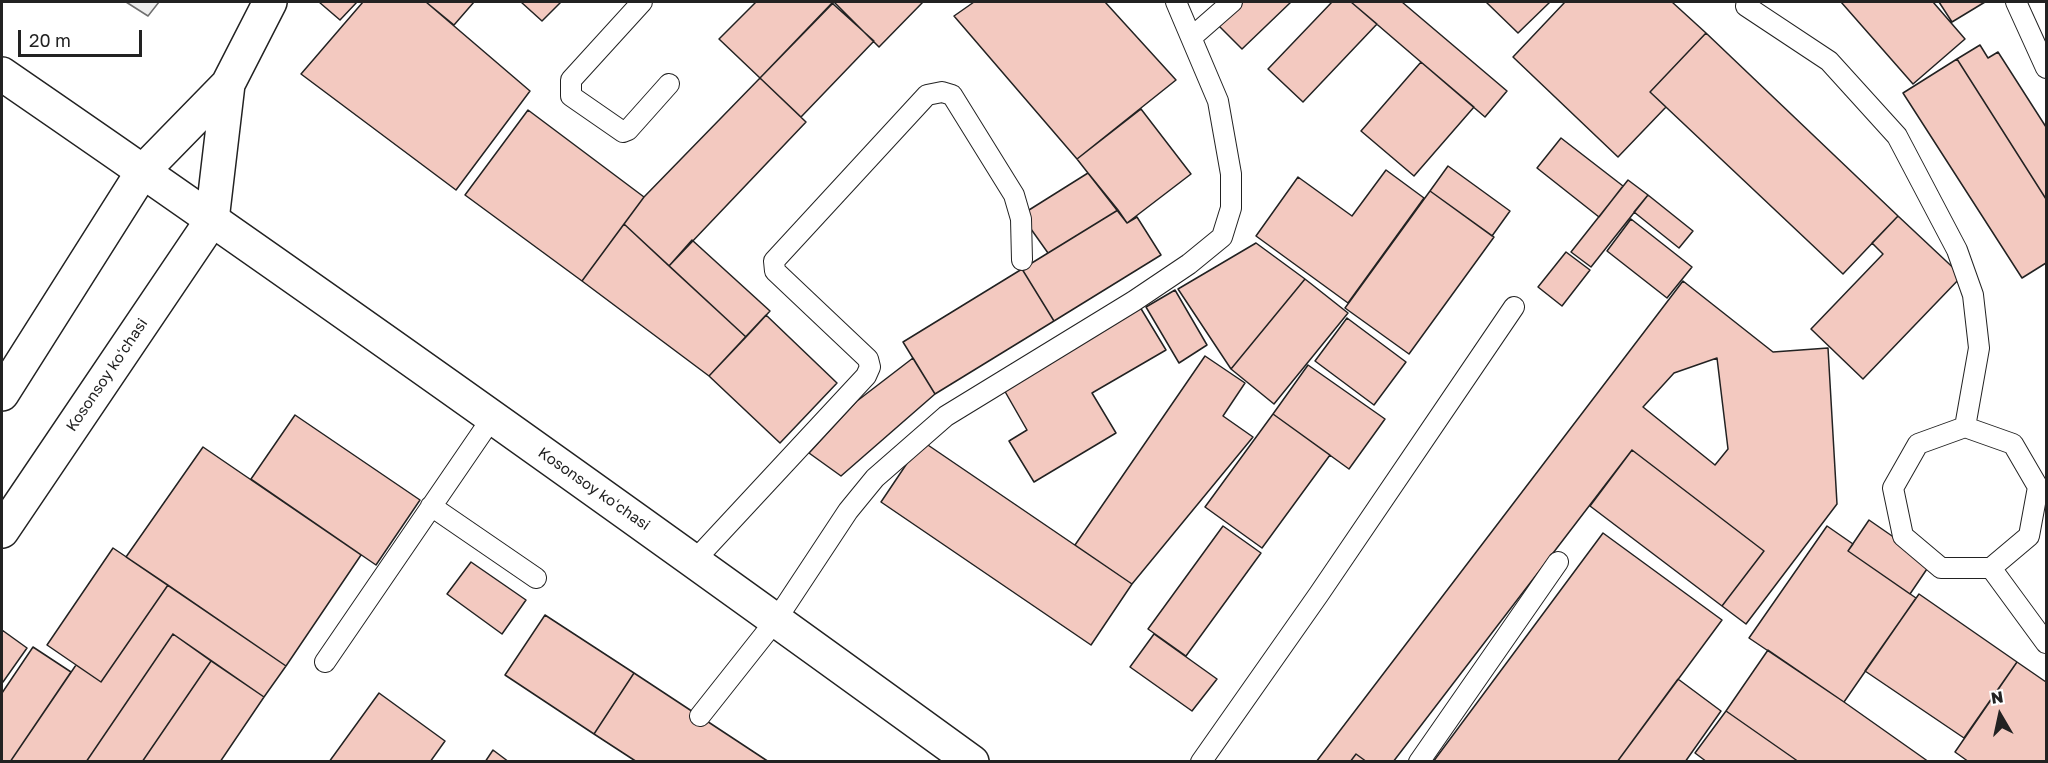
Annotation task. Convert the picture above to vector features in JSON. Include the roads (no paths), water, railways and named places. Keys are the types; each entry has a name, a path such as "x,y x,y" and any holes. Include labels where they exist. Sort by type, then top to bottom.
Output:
{"main road":[{"path":"2,394 143,171 228,84 270,2"},
{"name":"Kosonsoy koʻchasi","path":"2,74 695,560 972,762"},
{"path":"212,220 228,84"},
{"name":"Kosonsoy koʻchasi","path":"2,531 212,220"}],"lane":[{"path":"642,2 571,80 572,96 623,132 628,130 669,84"},
{"path":"700,716 776,620 848,512 875,478 905,450 946,416 1134,301 1189,264 1222,237 1231,208 1231,174 1218,100 1176,2"},
{"path":"1192,37 1232,2"},
{"path":"2016,2 2046,68"},
{"path":"1746,6 1829,61 1897,136 1958,250 1973,294 1979,348 1965,426"},
{"path":"695,560 866,376 870,367 868,358 776,271 774,261 927,94 942,92 952,95 1014,195 1021,219 1022,260"},
{"path":"1201,762 1514,308"},
{"path":"325,662 492,418"},
{"path":"1965,426 2013,444 2038,487 2029,536 1991,568 1941,568 1903,536 1893,488 1918,444 1965,426"},
{"path":"431,506 536,578"},
{"path":"1419,762 1558,562"},
{"path":"1991,568 2046,643"}]}
